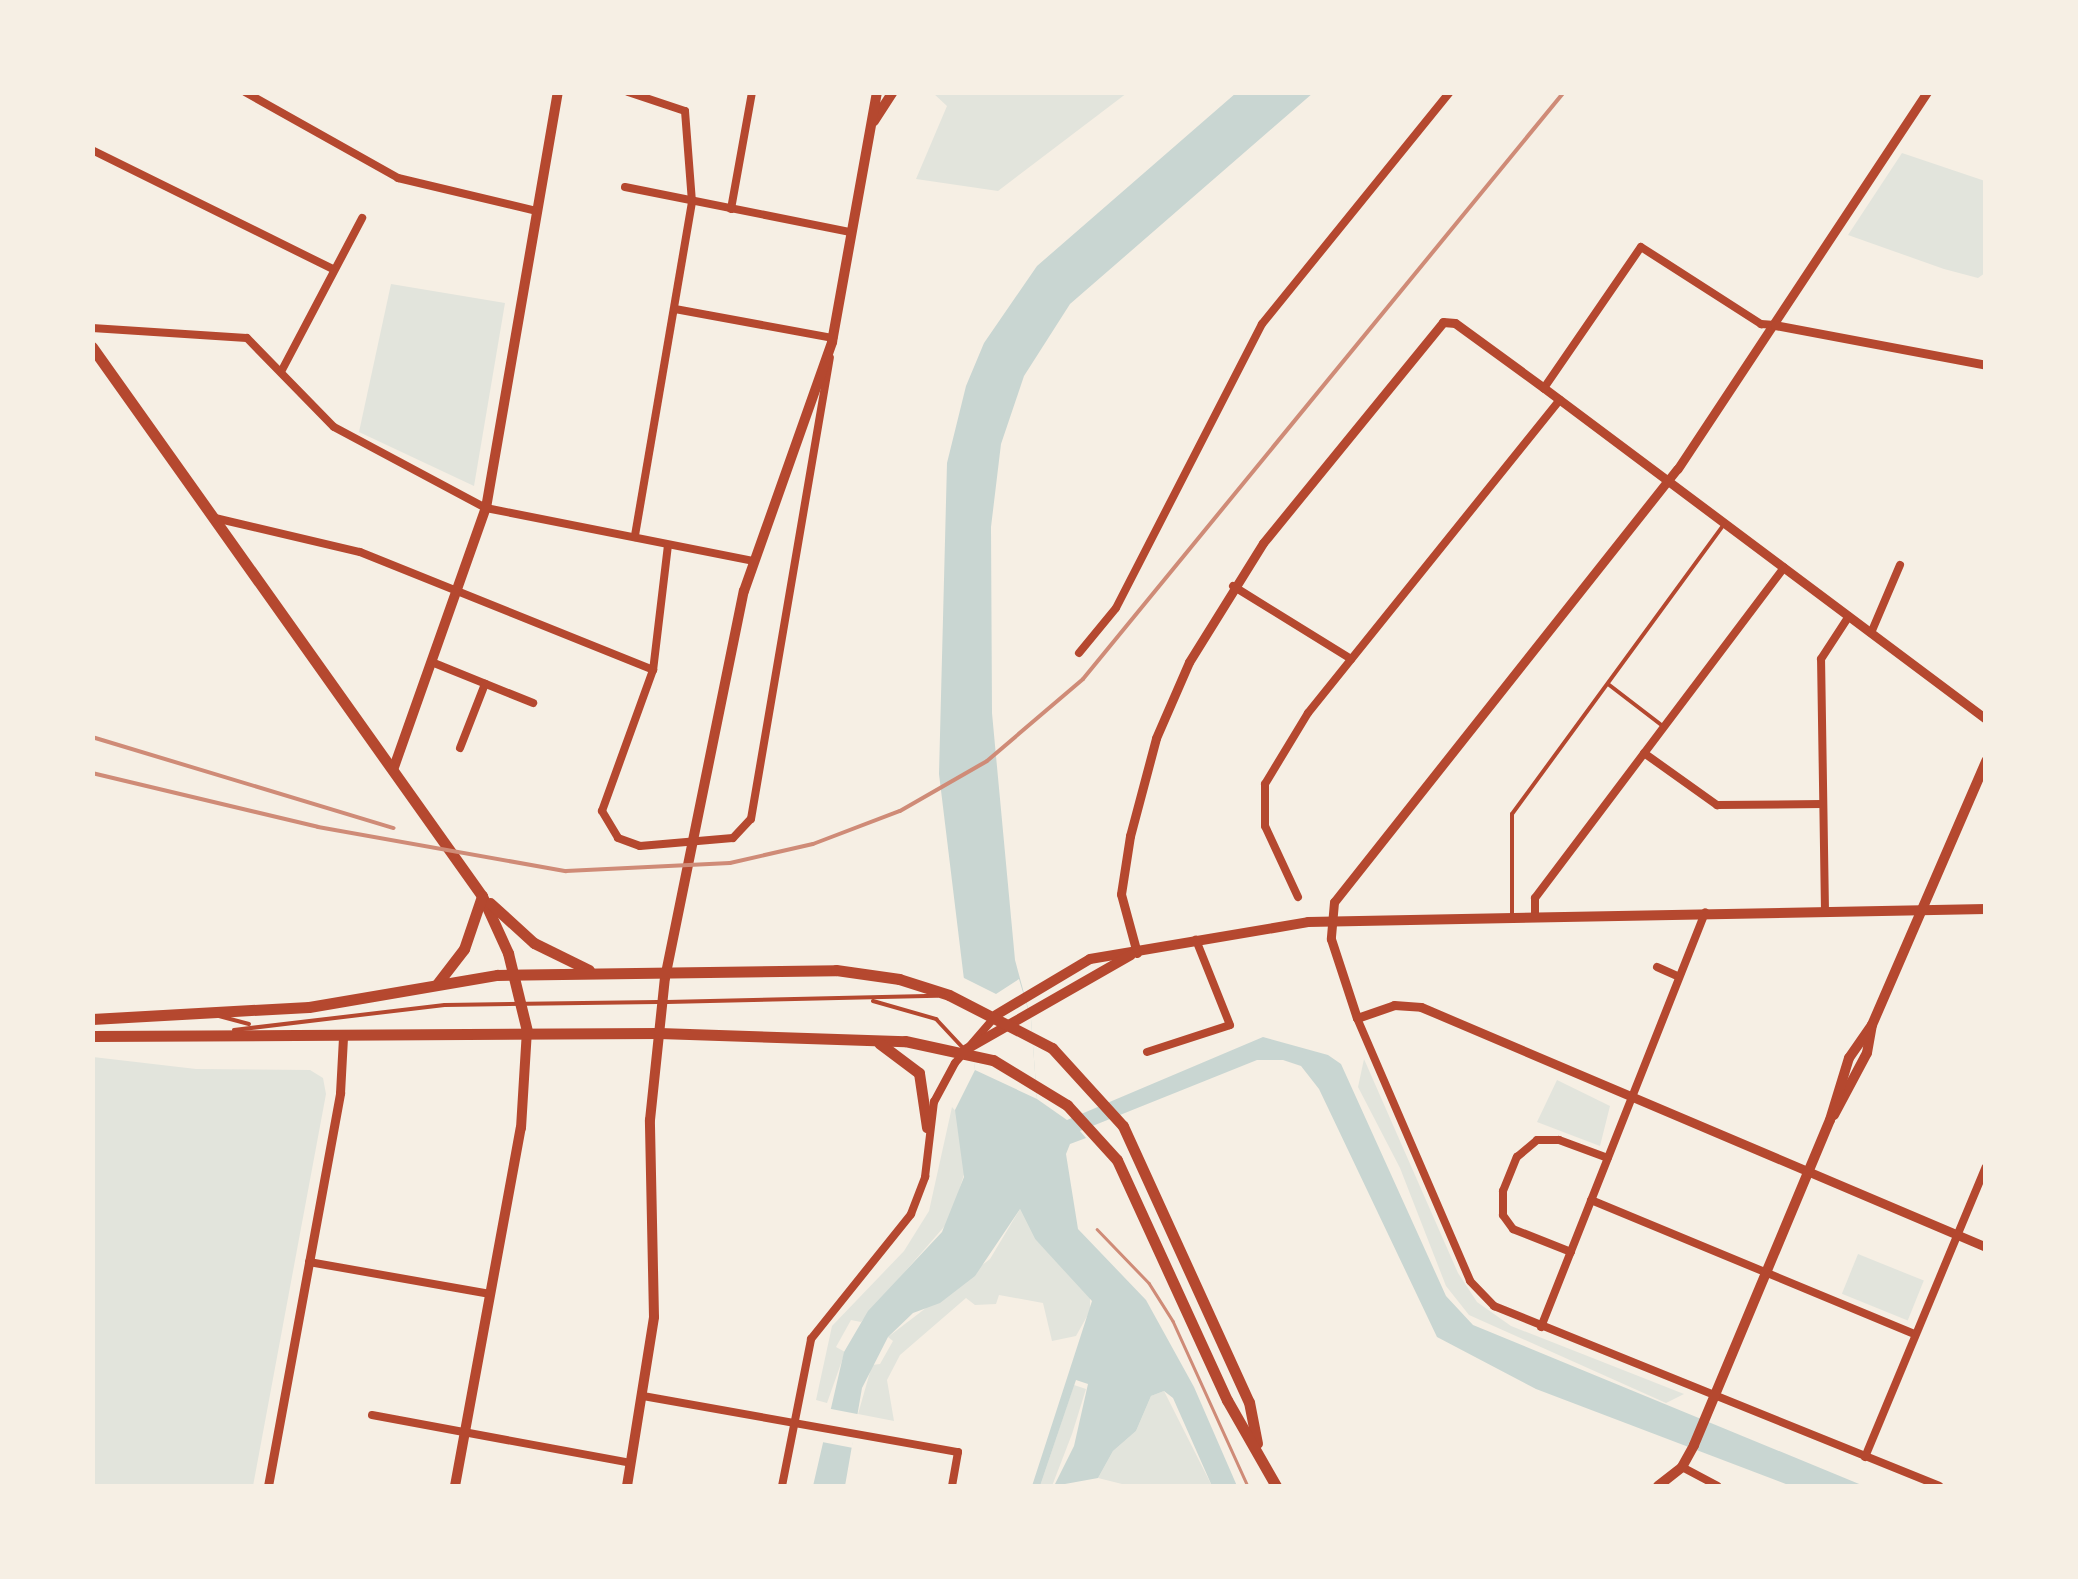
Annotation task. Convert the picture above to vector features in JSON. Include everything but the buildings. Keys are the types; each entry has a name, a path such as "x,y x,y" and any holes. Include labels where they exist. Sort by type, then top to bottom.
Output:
{"main road":[{"path":"394,770 462,591 486,508 558,92"},
{"path":"627,1486 654,1317 650,1120 666,978 753,561 832,340 877,92"},
{"path":"871,126 893,92"},
{"path":"92,347 482,896 514,975 528,1032 524,1110 455,1486"},
{"path":"1658,1486 1684,1463 1830,1120 1867,1054 1872,1025 1986,761"},
{"path":"482,896 534,943 608,974"},
{"path":"437,984 464,950 482,896"},
{"path":"996,1016 1024,995 1090,958 1332,919 1986,909"},
{"path":"970,1048 1137,953"},
{"path":"92,1019 309,1007 514,975 666,978 836,970 899,979 960,999 1032,1034 1117,1118 1152,1178 1250,1402 1257,1443"},
{"path":"92,1036 659,1033 866,1039 970,1048 1035,1082 1079,1115 1134,1188 1227,1400 1257,1443 1276,1486"},
{"path":"866,1039 914,1066 927,1126"}],"street":[{"path":"245,92 398,178 537,211"},
{"path":"628,92 684,111 692,202 635,537"},
{"path":"732,209 752,92"},
{"path":"1079,653 1116,608 1262,324 1450,92"},
{"path":"1926,92 1668,480 1334,902 1331,939 1357,1018 1470,1281 1494,1306 1866,1457 1920,1483 1939,1486"},
{"path":"92,150 334,269"},
{"path":"625,187 852,232"},
{"path":"282,370 362,218"},
{"path":"1544,388 1641,248 1761,324 1986,364"},
{"path":"668,545 653,670 604,795 606,822 618,838 640,846 739,835 753,812 832,340 675,309"},
{"path":"1137,953 1121,894 1134,819 1156,738 1233,586 1443,322 1455,323 1544,388 1986,719"},
{"path":"92,328 238,335 282,370 334,427 486,508 753,561"},
{"path":"1298,897 1265,826 1264,784 1351,660 1560,400"},
{"path":"211,517 326,540 653,670"},
{"path":"1871,633 1900,566"},
{"path":"1535,915 1535,898 1784,567"},
{"path":"1233,586 1351,660"},
{"path":"1825,911 1821,659 1849,616"},
{"path":"434,663 533,703"},
{"path":"460,748 485,684"},
{"path":"1644,754 1716,805 1822,804"},
{"path":"1541,1327 1705,912"},
{"path":"1147,1052 1230,1025 1196,940"},
{"path":"1657,967 1679,977"},
{"path":"1357,1018 1394,1004 1421,1007 1986,1248"},
{"path":"782,1486 818,1326 914,1207 926,1168 927,1126 938,1094 996,1016"},
{"path":"268,1486 340,1094 343,1037"},
{"path":"1570,1252 1513,1229 1502,1215 1502,1191 1517,1158 1537,1140 1559,1140 1608,1158"},
{"path":"1866,1457 1986,1167"},
{"path":"1591,1200 1914,1334"},
{"path":"309,1262 490,1294"},
{"path":"643,1396 958,1452 952,1486"},
{"path":"372,1414 631,1463"},
{"path":"1684,1463 1717,1486"}],"lane":[{"path":"1512,914 1512,814 1725,523"},
{"path":"1608,683 1664,726"},
{"path":"210,1036 253,1026 429,1006 960,999"},
{"path":"868,1000 936,1019 970,1048"},
{"path":"207,1013 253,1026"}],"shaded area":[{"path":"933,93 1127,93 998,191 916,179 947,106"},
{"path":"1236,93 1313,93 1070,304 1024,376 1001,444 991,527 992,713 1015,960 1031,1019 1037,1099 1067,1120 1263,1037 1328,1055 1341,1064 1446,1296 1473,1325 1864,1486 1791,1486 1536,1389 1437,1337 1319,1089 1301,1066 1283,1060 1257,1060 1080,1131 1086,1138 1070,1144 1066,1154 1078,1229 1146,1300 1194,1387 1237,1486 1212,1486 1173,1398 1164,1391 1151,1396 1136,1431 1113,1451 1098,1478 1054,1486 1074,1446 1088,1384 1076,1380 1040,1486 1032,1486 1092,1301 1035,1239 1020,1209 975,1276 940,1303 913,1313 888,1337 862,1388 845,1486 813,1486 844,1352 868,1311 942,1232 964,1177 955,1110 975,1070 939,774 947,463 966,386 984,343 1037,266"},
{"path":"1902,153 1985,181 1985,273 1978,278 1848,235"},
{"path":"391,284 505,303 474,486 359,432"},
{"path":"93,1057 196,1069 310,1070 323,1078 326,1094 253,1486 93,1486"},
{"path":"1364,1059 1458,1273 1477,1302 1511,1326 1684,1394 1666,1403 1469,1315 1446,1286 1400,1168 1358,1087"},
{"path":"1557,1080 1610,1106 1600,1146 1537,1122"},
{"path":"952,1107 959,1115 965,1171 950,1220 861,1322 851,1320 836,1347 845,1352 827,1403 816,1400 832,1326 904,1251 929,1211"},
{"path":"1020,1209 1035,1239 1090,1296 1090,1311 1076,1336 1052,1341 1043,1303 999,1295 996,1304 975,1305 966,1298 900,1355 887,1380 894,1421 858,1414 872,1365 880,1364 893,1341 888,1337 990,1259"},
{"path":"1858,1254 1924,1281 1908,1320 1842,1294"},
{"path":"1074,1385 1086,1389 1072,1434 1052,1486 1040,1486"},
{"path":"1164,1391 1212,1486 1130,1486 1098,1478 1113,1451 1136,1431 1151,1396"}],"pier":[{"path":"962,977 996,994 1019,979 1031,1019 1037,1099 975,1070"},
{"path":"826,1408 858,1414 852,1448 820,1441"}],"tram line":[{"path":"1097,1229 1149,1283 1173,1321 1248,1486"}],"railway":[{"path":"92,773 318,827 566,871 730,863 813,844 900,811 987,761 1083,679 1564,92"},
{"path":"92,737 394,828"}]}
